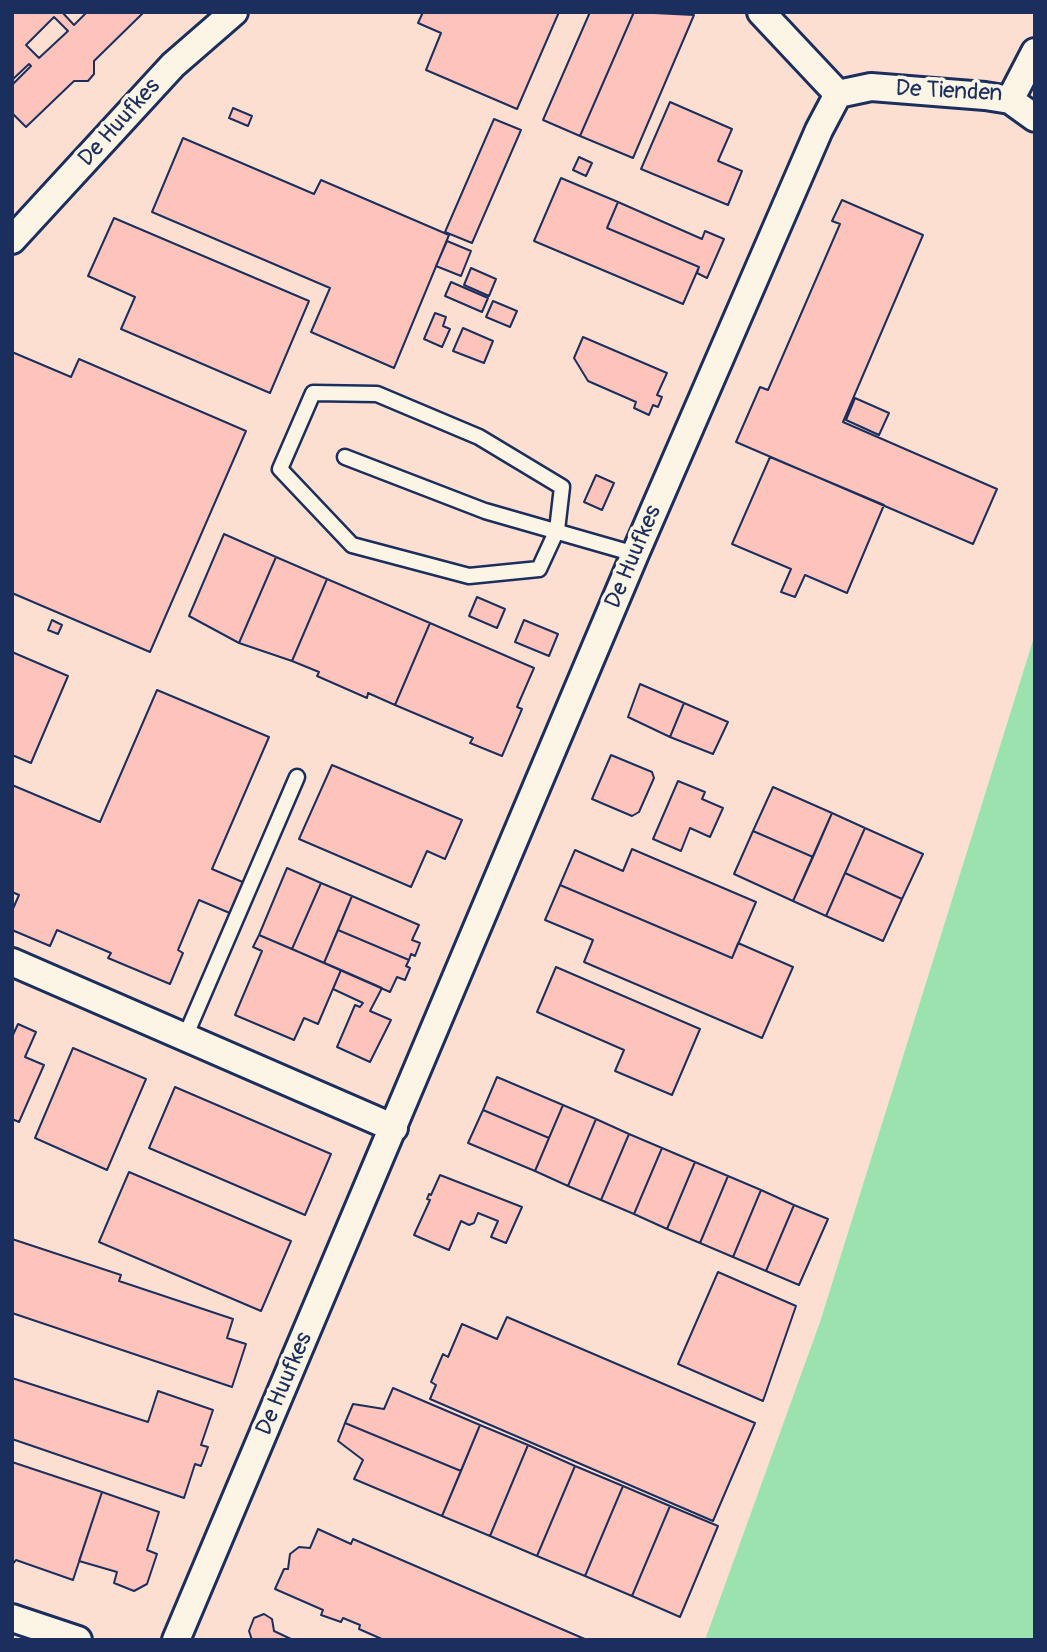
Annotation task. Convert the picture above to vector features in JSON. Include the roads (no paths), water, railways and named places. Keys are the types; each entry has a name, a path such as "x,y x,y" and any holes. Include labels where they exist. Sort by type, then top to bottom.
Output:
{"street":[{"name":"De Huufkes","path":"12,240 173,65 234,12"},
{"path":"761,12 838,94"},
{"name":"De Tienden","path":"838,94 871,87 1010,100 1035,52"},
{"name":"De Huufkes","path":"176,1640 635,554 819,130 838,94"},
{"path":"1010,100 1035,118"},
{"path":"12,962 394,1128"},
{"path":"12,1618 78,1640"}],"lane":[{"path":"313,393 377,394 479,437 562,487 556,530 539,569 469,576 352,545 279,468 313,393"},
{"path":"345,457 485,511 635,554"},
{"path":"185,1037 298,777"}]}
